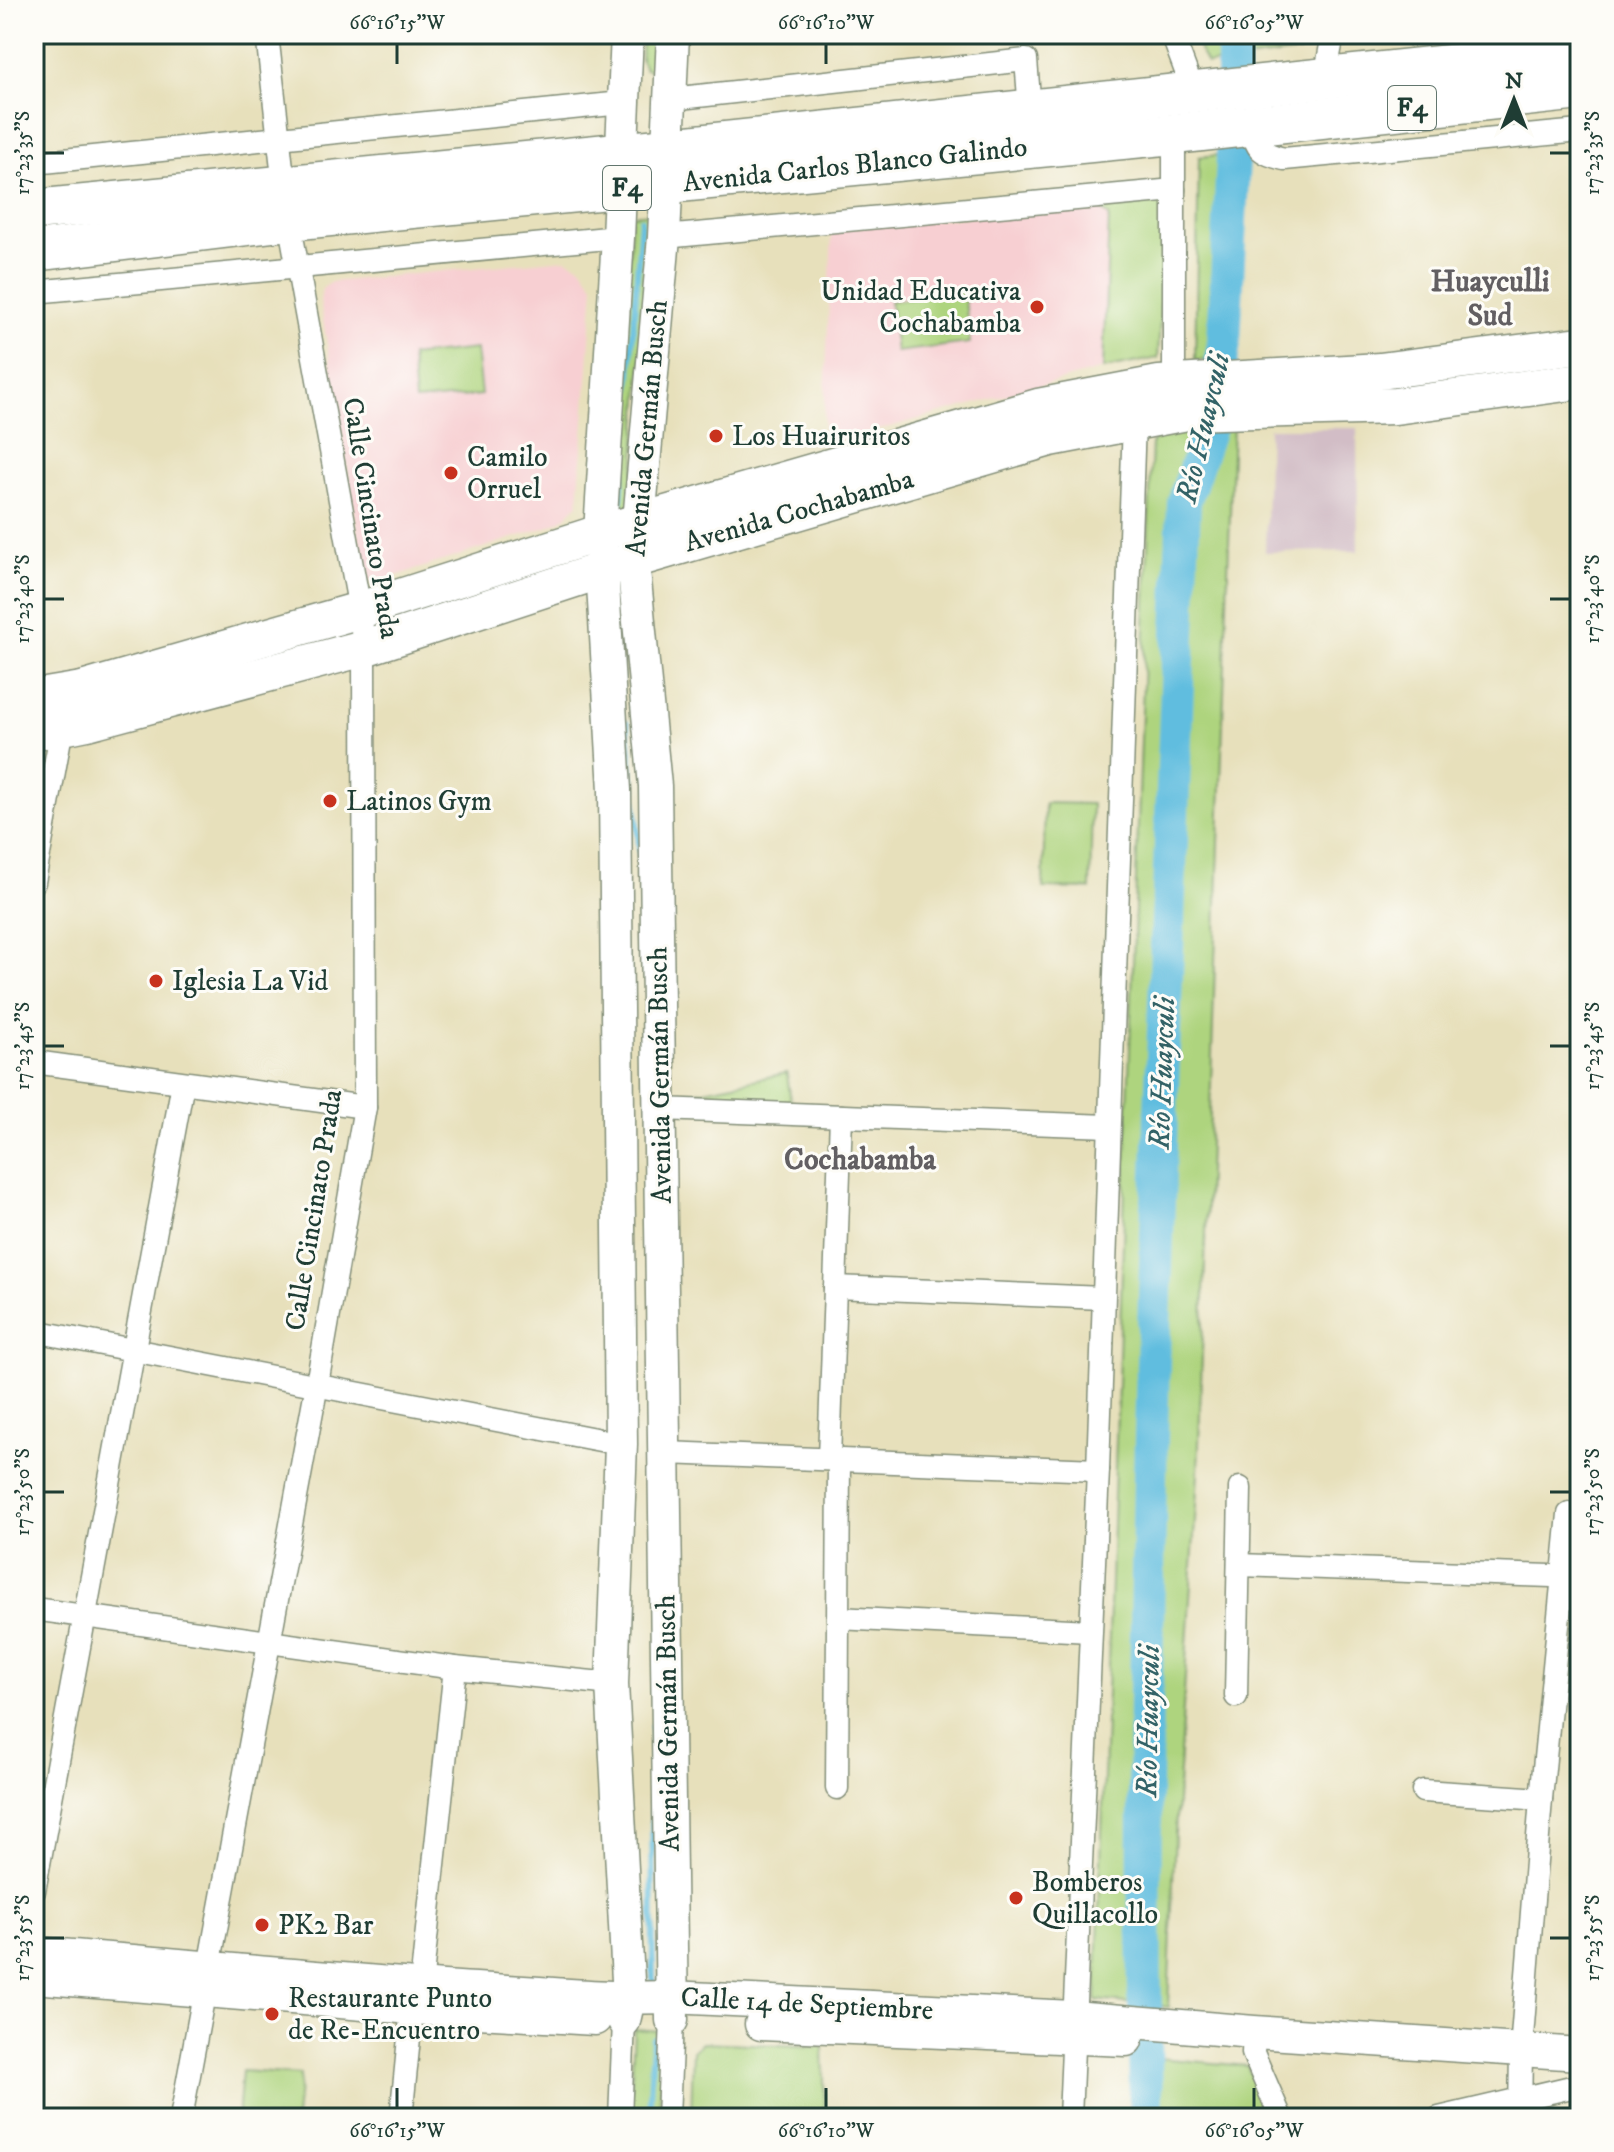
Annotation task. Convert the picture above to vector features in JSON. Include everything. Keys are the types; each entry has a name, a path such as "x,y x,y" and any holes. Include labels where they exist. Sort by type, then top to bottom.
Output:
{"highway":[{"name":"Avenida Carlos Blanco Galindo","path":"34,210 286,203 669,166 1174,134 1228,108 1325,78 1580,51"},
{"name":"Avenida Carlos Blanco Galindo","path":"669,166 1030,110 1228,108 1580,90"},
{"name":"Avenida Carlos Blanco Galindo","path":"34,251 286,203"}],"main road":[{"name":"Avenida Cochabamba","path":"47,713 600,533 1038,407 1187,398 1580,345"},
{"name":"Avenida Cochabamba","path":"47,713 364,648 617,565 1187,398 1395,406 1580,381"}],"street":[{"name":"Calle Cincinato Prada","path":"181,2118 365,1107 364,648 360,610 286,203 267,34"},
{"name":"Avenida Germán Busch","path":"627,34 600,533 617,565 655,786 666,1453 671,2008 668,2118"},
{"name":"Avenida Germán Busch","path":"620,2118 626,2010 612,1684 621,1444 615,779 617,565 639,522 669,166 673,34"},
{"path":"1172,34 1254,142 1265,154 1284,159 1580,131"},
{"path":"1325,78 1333,34"},
{"path":"34,163 277,139 623,93 1026,60 1030,110"},
{"path":"1070,2118 1098,1470 1109,1126 1187,398 1174,190 1174,134"},
{"name":"Avenida Carlos Blanco Galindo","path":"664,237 1174,190"},
{"path":"34,292 618,237"},
{"path":"34,882 47,713"},
{"path":"34,1062 365,1107"},
{"path":"34,1891 183,1083"},
{"path":"660,1109 1109,1126"},
{"path":"837,1788 835,1287 841,1116"},
{"path":"835,1287 1103,1298"},
{"path":"34,1331 621,1444"},
{"path":"666,1453 1098,1470"},
{"path":"1236,1696 1240,1488"},
{"path":"1521,2084 1541,1799 1572,1577 1569,1514"},
{"path":"1239,1565 1572,1577"},
{"path":"34,1609 455,1668 612,1684"},
{"path":"838,1618 1090,1631"},
{"path":"401,2118 455,1668"},
{"path":"1423,1791 1541,1799"},
{"name":"Calle 14 de Septiembre","path":"34,1953 206,1978 416,1997 626,2010 671,2008 1144,2032 1254,2042 1521,2084 1580,2074"},
{"name":"Calle 14 de Septiembre","path":"34,1977 206,1978"},
{"path":"1254,2042 1281,2118"},
{"name":"Calle 14 de Septiembre","path":"1521,2084 1580,2054"},
{"path":"1439,2118 1521,2084 1580,2085"}],"shaded area":[{"path":"1098,206 1109,216 1103,369 823,445 832,229"},
{"path":"566,259 581,266 594,285 578,504 550,526 378,582 370,581 365,575 320,301 322,289 331,282"},
{"path":"1269,428 1357,428 1358,551 1265,552"}],"green space":[{"path":"642,34 659,34 656,66 649,70 645,69 641,60"},
{"path":"1191,34 1301,34 1300,52 1207,64"},
{"path":"1249,152 1234,353 1195,361 1199,157"},
{"path":"1166,200 1158,358 1103,369 1109,216 1098,206"},
{"path":"651,213 632,508 612,513 632,215"},
{"path":"964,292 970,343 896,352 890,301"},
{"path":"476,349 481,395 415,401 411,356"},
{"path":"1233,423 1198,1474 1175,1833 1168,2007 1096,2000 1152,442 1172,425"},
{"path":"1045,803 1092,804 1090,889 1043,888"},
{"path":"787,1073 792,1110 683,1106 680,1095"},
{"path":"634,2029 663,2031 659,2118 630,2118"},
{"path":"702,2042 823,2047 825,2118 691,2118 693,2051"},
{"path":"1157,2058 1247,2066 1269,2118 1159,2118"},
{"path":"242,2071 300,2075 296,2118 238,2118"}],"waterway":[{"name":"Río Huayculi","path":"1146,2118 1149,1512 1184,502 1212,419 1224,342 1233,158 1233,34"},
{"path":"620,511 641,220"},
{"path":"627,723 640,855"},
{"path":"652,1726 653,1987"},
{"path":"649,2118 653,2039"}],"tram line":[{"path":"1532,2118 1580,2104"}],"place":[{"name":"Unidad Educativa Cochabamba","path":"1037,307"},
{"name":"Los Huairuritos","path":"716,436"},
{"name":"Camilo Orruel","path":"451,473"},
{"name":"Latinos Gym","path":"330,801"},
{"name":"Iglesia La Vid","path":"156,981"},
{"name":"Bomberos Quillacollo","path":"1016,1898"},
{"name":"PK2 Bar","path":"262,1925"},
{"name":"Restaurante Punto de Re-Encuentro","path":"272,2014"}],"district":[{"name":"Huayculli Sud","path":"1490,299"},
{"name":"Cochabamba","path":"860,1160"}]}
